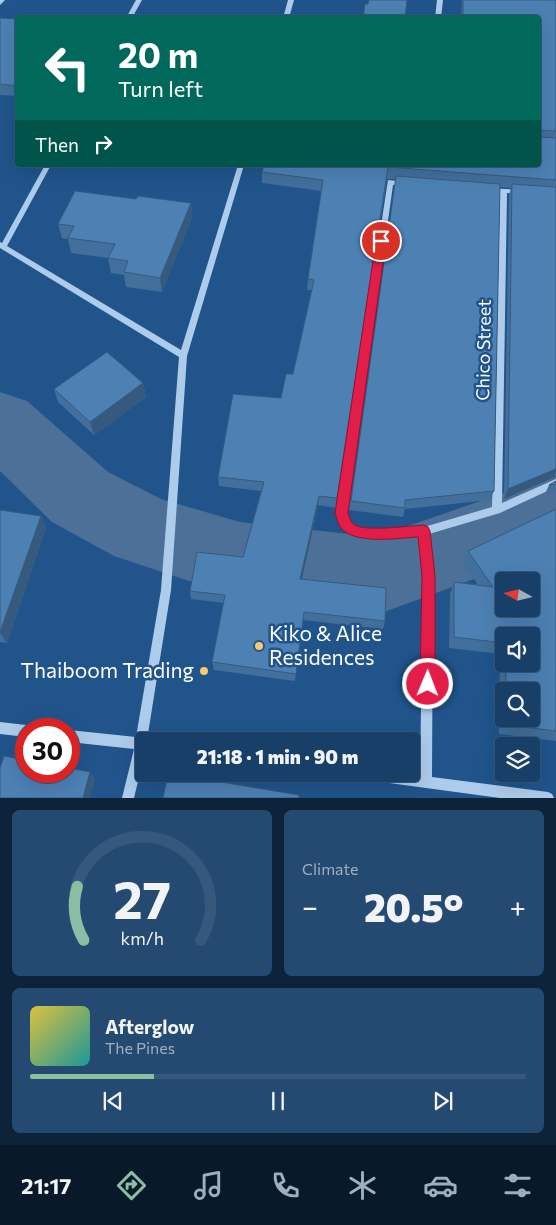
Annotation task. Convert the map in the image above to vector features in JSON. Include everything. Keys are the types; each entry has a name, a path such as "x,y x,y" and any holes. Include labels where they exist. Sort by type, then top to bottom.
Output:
{"street":[{"path":"131,15 139,0"},
{"path":"287,15 291,0"},
{"path":"438,15 440,0"},
{"path":"47,167 2,246 184,356"},
{"path":"145,732 166,590 184,356 240,167"},
{"path":"418,185 390,182 342,513 345,524 354,531 365,533 424,531 497,510 556,483"},
{"path":"484,190 530,193"},
{"name":"Chico Street","path":"497,510 503,191"},
{"path":"424,531 428,576 426,782"},
{"path":"0,728 15,730"},
{"path":"80,737 135,743"},
{"path":"128,798 135,773"},
{"path":"420,781 548,798"}],"building":[{"path":"369,0 407,0 405,15 363,15 365,4 368,4"},
{"path":"463,0 556,0 556,131 541,131 541,15 463,15"},
{"path":"0,18 15,19 15,86 0,84"},
{"path":"541,137 556,138 556,180 388,167 541,167"},
{"path":"263,167 388,167 337,498 319,496 300,579 386,588 385,621 304,612 296,674 212,662 225,595 190,591 197,552 243,557 264,482 218,477 233,394 281,398 286,374 293,374 314,280 308,279 323,180 262,172"},
{"path":"396,176 500,184 494,491 405,500 405,508 351,501"},
{"path":"512,184 556,187 556,469 508,489"},
{"path":"75,191 136,199 138,196 191,203 160,278 124,272 128,261 108,258 115,244 68,238 74,226 58,224"},
{"path":"107,352 143,383 90,422 54,389"},
{"path":"556,509 556,731 523,727 540,727 540,682 506,682 506,672 540,672 540,627 495,627 495,642 454,637 454,582 493,587 468,551"},
{"path":"0,510 41,516 0,632"},
{"path":"4,756 15,758 15,783 80,783 80,770 90,772 83,798 0,798 0,768"},
{"path":"166,782 221,782 299,795 299,798 163,798"}],"waterway":[{"path":"0,423 80,497 143,530 240,560 376,576 547,516 556,511"}],"place":[{"name":"Kiko & Alice Residences","path":"259,646"},
{"name":"Thaiboom Trading","path":"204,671"}],"route":[{"path":"381,241 342,513 345,524 354,531 377,533 424,531 428,576 428,684"}]}
